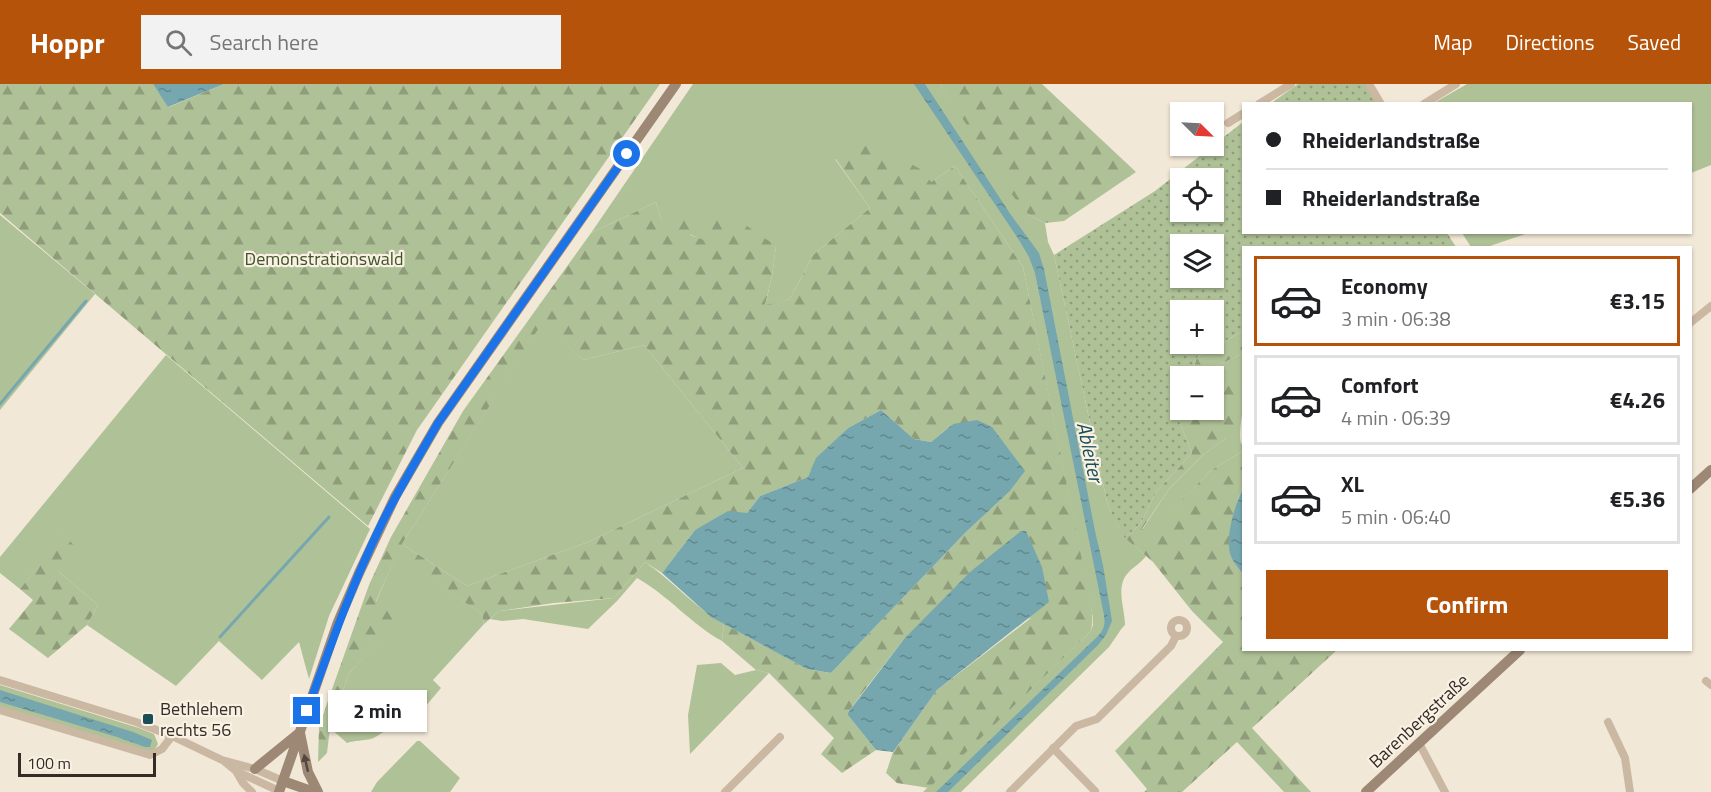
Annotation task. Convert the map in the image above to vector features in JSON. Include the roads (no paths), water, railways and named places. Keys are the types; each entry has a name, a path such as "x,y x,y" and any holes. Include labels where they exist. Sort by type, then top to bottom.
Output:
{"main road":[{"path":"300,733 308,772 316,792 281,789 300,733 338,622 390,507 445,414 676,84"},
{"path":"1692,487 1711,470"},
{"name":"Barenbergstraße","path":"1366,792 1519,651"},
{"path":"255,769 300,733"}],"street":[{"path":"1262,102 1291,84"},
{"path":"1369,84 1380,102"},
{"path":"1427,102 1456,84"},
{"path":"1228,123 1242,114"},
{"path":"1692,321 1711,306"},
{"path":"1010,792 1076,726 1096,719 1172,646 1176,636"},
{"path":"0,680 136,722 222,760 255,769 281,789"},
{"path":"0,710 150,755 162,749 172,736"},
{"path":"1608,722 1625,758 1630,792"},
{"path":"725,792 780,737"},
{"path":"1419,743 1445,792"},
{"path":"1053,748 1094,792"},
{"path":"222,760 236,771 281,789"},
{"path":"236,771 252,792"}],"water":[{"path":"153,84 224,84 168,107"},
{"path":"914,84 925,84 1011,215 1039,253 1103,565 1112,621 1106,635 1098,645 948,792 936,792 1098,636 1103,628 1104,615 1035,273 1019,240"},
{"path":"881,410 914,439 931,442 953,424 977,420 992,427 1025,471 1009,492 965,533 831,673 807,669 711,617 662,573 695,530 728,511 747,513 760,496 808,477 816,458 848,428"},
{"path":"1242,491 1242,574 1232,559 1229,543 1229,533"},
{"path":"1021,531 1026,531 1042,567 1049,602 937,690 893,752 876,750 847,714 904,639 970,572"},
{"path":"0,690 133,732 152,740 150,747 0,702"}],"waterway":[{"path":"0,404 86,301"},
{"path":"220,637 329,517"}],"place":[{"name":"Bethlehem rechts 56","path":"148,719"}],"park label":[{"name":"Demonstrationswald","path":"324,259"}],"water label":[{"name":"Ableiter","path":"1090,452"}]}
